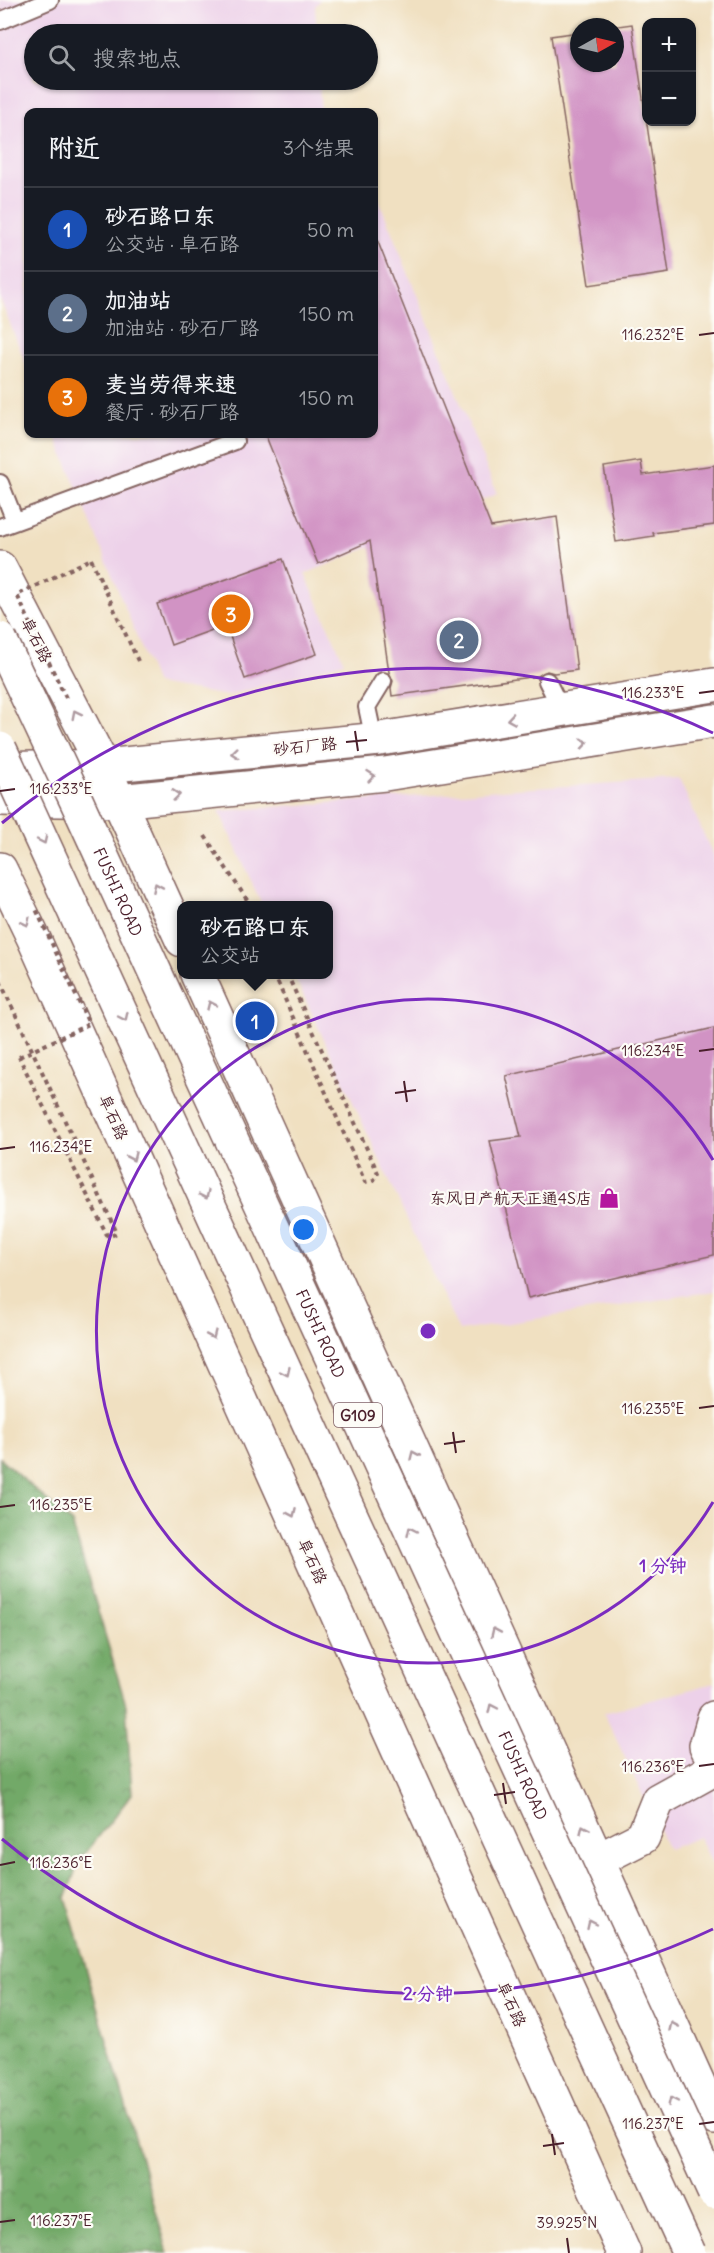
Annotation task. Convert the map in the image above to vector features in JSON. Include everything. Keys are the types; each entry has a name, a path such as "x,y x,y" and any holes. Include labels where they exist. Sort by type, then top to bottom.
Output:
{"main road":[{"name":"阜石路","path":"0,568 103,766 177,929"},
{"name":"FUSHI ROAD","path":"0,639 78,802 714,2192"},
{"name":"砂石厂路","path":"0,769 103,766 374,740 714,685"},
{"path":"0,799 118,801 385,774 714,721"},
{"name":"G109","path":"0,749 689,2253"},
{"name":"阜石路","path":"0,869 33,937 624,2253"},
{"path":"199,979 714,2118"},
{"path":"714,1718 706,1746 714,1761"},
{"path":"598,1860 643,1837 658,1800 714,1769"}],"lane":[{"path":"0,21 50,0"},
{"path":"0,483 7,524 235,441"},
{"path":"374,740 367,706 383,681"},
{"path":"547,681 562,711"}],"path":[{"path":"66,698 17,595 91,559 138,661"},
{"path":"205,836 248,901"},
{"path":"0,981 117,1233 108,1238 20,1057 89,1024 35,907"},
{"path":"276,979 365,1182 374,1180 378,1173 290,979"}],"shaded area":[{"path":"0,0 320,0 315,7 316,24 24,24 24,90 320,90 321,108 24,108 24,359 0,299"},
{"path":"378,198 497,494 305,574 344,662 228,696 156,684 57,438 378,438"},
{"path":"679,779 714,857 714,1291 459,1331 296,979 333,979 333,901 260,901 219,811"},
{"path":"714,1683 714,1867 699,1837 668,1849 604,1713"}],"green space":[{"path":"0,1458 72,1523 126,1705 132,1794 78,1863 66,1898 168,2253 0,2253"}],"building":[{"path":"632,24 642,91 642,126 647,126 669,273 589,285 551,36 570,33 570,72 624,72 624,25"},
{"path":"378,242 491,527 557,517 577,670 554,673 547,671 538,676 392,696 393,681 389,672 370,541 318,564 267,438 378,438"},
{"path":"641,461 643,475 714,465 714,525 653,533 654,536 616,542 604,467"},
{"path":"283,559 317,654 245,679 226,625 171,645 157,604"},
{"name":"东风日产航天正通4S店","path":"714,1028 714,1255 528,1298 490,1141 521,1137 506,1076"}],"place":[{"name":"麦当劳得来速","path":"231,614"},
{"name":"加油站","path":"459,640"},
{"name":"砂石路口东","path":"255,1021"},
{"name":"东风日产航天正通4S店","path":"609,1198"}]}
